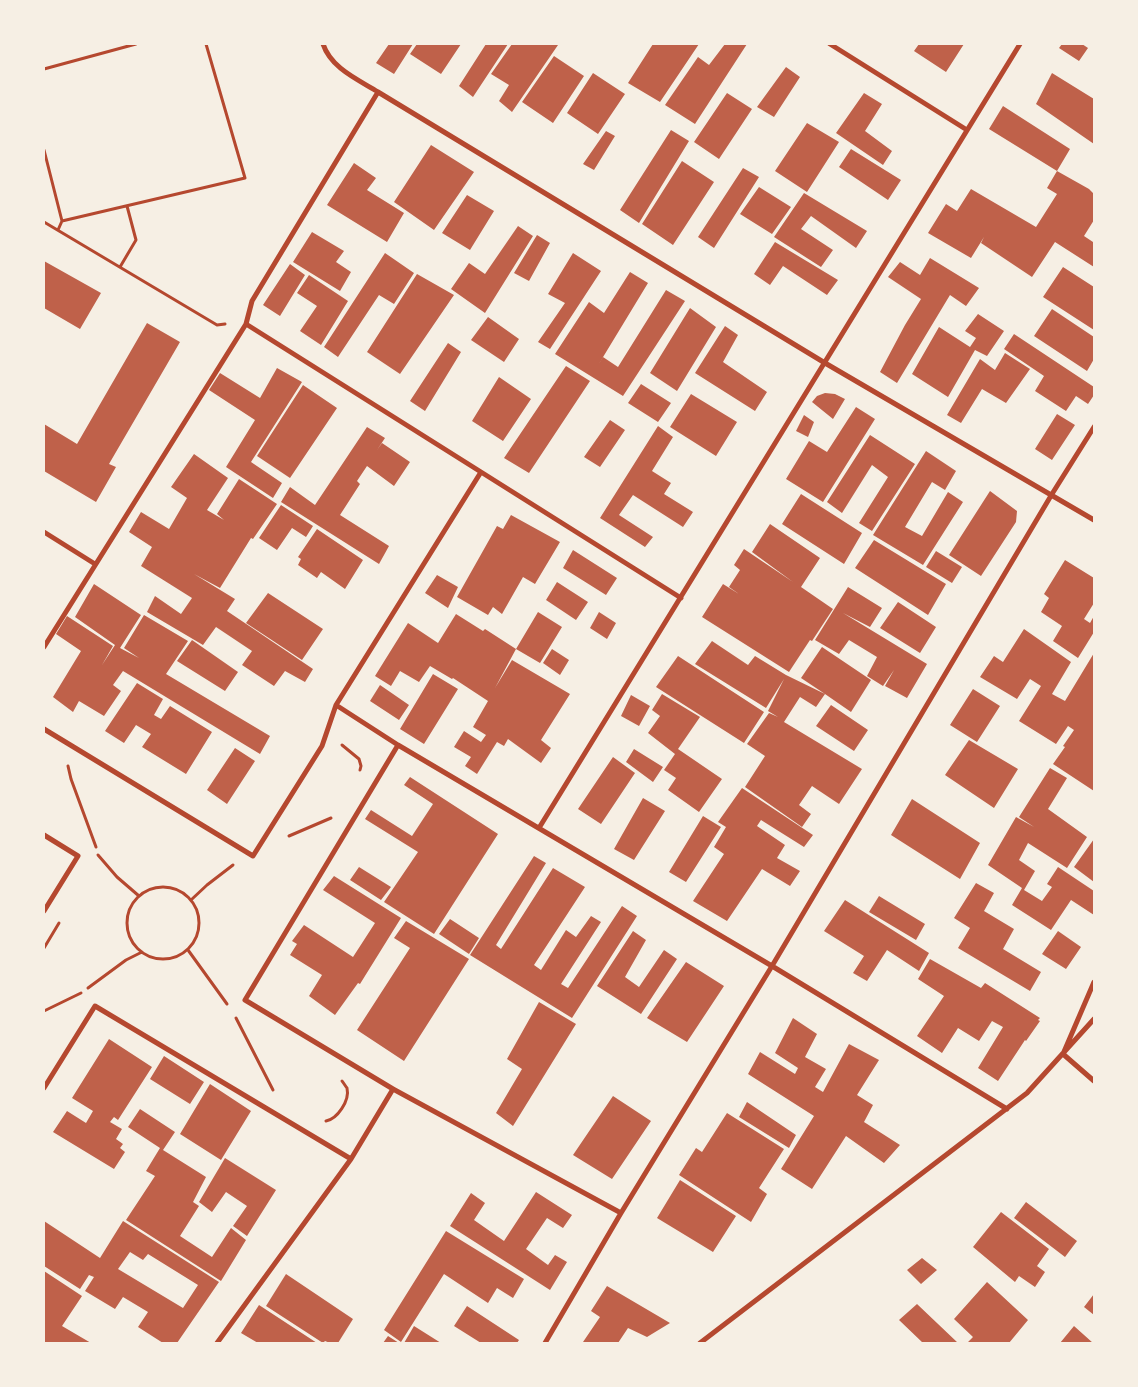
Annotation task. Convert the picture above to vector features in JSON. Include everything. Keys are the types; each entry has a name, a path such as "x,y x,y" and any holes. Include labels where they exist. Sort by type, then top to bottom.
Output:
{"street":[{"path":"323,44 325,51 337,67 825,363 1094,520"},
{"path":"830,44 967,130"},
{"path":"539,828 1020,44"},
{"path":"44,647 246,324 252,301 378,92"},
{"path":"246,324 681,598"},
{"path":"545,1343 621,1213 772,966 1052,494 1094,427"},
{"path":"44,729 253,854 322,746 336,705 481,472"},
{"path":"44,532 95,564"},
{"path":"336,705 398,745 772,966 1007,1109"},
{"path":"398,745 245,1000 393,1089 621,1213"},
{"path":"44,836 78,856 44,911"},
{"path":"1063,1054 1094,982"},
{"path":"44,1088 95,1006 351,1159"},
{"path":"700,1343 1027,1093 1094,1019"},
{"path":"1063,1054 1094,1081"},
{"path":"217,1343 351,1159 393,1089"}],"path":[{"path":"44,69 136,44"},
{"path":"62,221 245,178 206,44"},
{"path":"44,150 62,221 58,230"},
{"path":"120,267 136,240 127,206"},
{"path":"44,222 217,324 246,324"},
{"path":"322,746 334,743 341,745 356,756 361,766 356,776"},
{"path":"75,765 67,760 71,779 97,850"},
{"path":"327,826 336,811"},
{"path":"191,900 224,871 253,854 298,831 332,818"},
{"path":"98,855 117,877 139,896"},
{"path":"160,887 172,888 182,892 191,900 198,912 199,926 196,939 188,950 177,956 165,959 153,957 142,952 133,942 128,930 127,918 131,906 139,896 149,890 160,887"},
{"path":"188,950 229,1006 228,995"},
{"path":"85,990 126,960 142,952"},
{"path":"44,1011 81,993"},
{"path":"232,1010 276,1095"},
{"path":"323,1122 335,1118 345,1101 347,1088 342,1080 335,1075"}],"building":[{"path":"389,44 413,44 394,74 376,63"},
{"path":"417,44 461,44 441,74 410,54"},
{"path":"486,44 508,44 473,97 459,86"},
{"path":"512,44 558,45 512,112 499,101 509,85 491,74"},
{"path":"653,44 699,44 660,102 628,83"},
{"path":"725,44 747,44 695,124 665,105 698,57 709,65"},
{"path":"919,44 964,44 946,72 914,51"},
{"path":"1062,44 1082,44 1088,48 1079,61 1059,48"},
{"path":"554,56 584,76 553,123 522,102"},
{"path":"786,67 800,77 774,117 757,107"},
{"path":"593,73 625,94 598,134 567,113"},
{"path":"1052,73 1094,99 1094,144 1036,104"},
{"path":"727,93 752,109 719,159 694,142"},
{"path":"864,93 882,104 865,131 892,151 883,165 836,133"},
{"path":"1003,106 1070,149 1057,171 989,129"},
{"path":"807,123 839,142 807,192 775,171"},
{"path":"671,130 689,141 639,223 620,210"},
{"path":"606,131 615,136 594,170 583,164"},
{"path":"431,145 474,172 434,230 394,202"},
{"path":"851,149 901,180 888,200 839,167"},
{"path":"682,161 714,182 673,245 642,224"},
{"path":"354,163 376,178 367,190 404,213 387,242 327,205"},
{"path":"743,168 759,177 714,248 698,237"},
{"path":"1057,171 1089,189 1094,194 1094,220 1084,236 1093,242 1094,240 1094,267 1055,242 1032,277 981,243 984,237 971,258 928,233 946,204 957,211 971,189 1036,227 1057,194 1047,188"},
{"path":"759,187 791,207 772,234 740,214"},
{"path":"804,193 867,231 856,248 811,216 801,229 833,250 821,267 774,237"},
{"path":"467,195 494,211 470,250 442,233"},
{"path":"518,226 533,236 485,313 451,289 469,263 485,274"},
{"path":"312,232 344,251 336,262 351,272 340,291 293,262"},
{"path":"537,235 550,243 529,281 514,273"},
{"path":"775,242 838,280 827,295 783,266 770,285 754,274"},
{"path":"385,253 414,273 394,304 379,295 338,357 324,347"},
{"path":"573,253 601,271 550,349 538,342 565,303 548,294"},
{"path":"930,258 979,288 966,306 950,295 897,383 880,372 921,299 888,277 900,262 920,275"},
{"path":"44,261 101,293 80,329 44,308"},
{"path":"290,264 305,275 280,316 263,305"},
{"path":"1063,267 1094,287 1094,330 1043,297"},
{"path":"630,272 648,283 603,357 618,367 666,290 685,301 623,396 555,354 589,302 604,313"},
{"path":"417,274 454,295 400,374 367,352"},
{"path":"309,275 348,301 321,345 300,331 317,306 297,293"},
{"path":"690,308 716,327 677,391 650,373"},
{"path":"1052,309 1094,337 1094,359 1087,371 1034,336"},
{"path":"978,314 1004,331 987,356 975,350 948,397 912,374 939,327 970,347 976,338 965,331"},
{"path":"488,317 519,339 504,362 471,340"},
{"path":"147,323 180,342 109,464 116,467 96,502 44,471 44,424 77,444"},
{"path":"725,326 738,335 723,362 767,392 755,411 695,373"},
{"path":"1014,334 1094,387 1094,395 1088,404 1076,396 1066,411 1035,391 1044,376 1004,349"},
{"path":"448,343 461,352 425,411 410,401"},
{"path":"1005,353 1030,369 1006,403 982,389 961,423 947,415 980,359 995,370"},
{"path":"566,366 590,381 529,473 504,458"},
{"path":"277,368 302,382 251,462 282,483 273,498 226,467 255,420 209,390 220,373 260,398"},
{"path":"499,377 531,399 503,441 472,421"},
{"path":"641,384 671,403 658,422 628,403"},
{"path":"303,385 337,408 290,478 257,456"},
{"path":"825,393 835,394 845,399 833,419 812,402 817,396"},
{"path":"691,394 737,422 716,456 670,427"},
{"path":"856,407 875,419 823,502 786,479 809,441 827,452"},
{"path":"1057,414 1075,425 1052,460 1035,449"},
{"path":"804,415 814,422 808,437 796,431"},
{"path":"610,420 625,430 600,467 584,457"},
{"path":"658,426 673,437 652,471 671,483 664,494 693,512 683,527 633,495 619,515 653,537 645,547 600,518"},
{"path":"367,427 385,438 377,450 382,443 410,462 394,486 367,466 357,481 360,484 340,515 389,546 379,564 281,502 290,487 315,505"},
{"path":"870,435 915,464 872,531 859,523 888,477 872,465 842,513 827,502"},
{"path":"926,451 956,471 945,490 932,482 905,527 922,536 948,492 963,502 923,565 873,535"},
{"path":"194,454 228,478 207,510 224,520 217,514 239,479 277,504 253,539 251,538 220,588 194,574 235,599 227,611 313,669 305,682 285,671 274,686 242,665 252,651 216,627 203,645 147,612 155,596 181,614 192,598 141,566 152,547 129,532 141,512 169,529 187,498 171,487"},
{"path":"990,491 1017,511 1016,522 981,576 949,555"},
{"path":"801,494 862,533 844,564 782,524"},
{"path":"281,505 313,526 306,537 292,528 277,550 259,538"},
{"path":"511,515 560,542 535,584 523,577 502,614 493,607 488,615 457,597 497,526 503,529"},
{"path":"770,524 820,558 801,587 833,609 789,672 702,617 723,584 739,594 729,587 740,570 734,565 744,549 793,582 752,552"},
{"path":"317,529 363,560 345,589 321,572 317,578 298,565 301,559 298,557"},
{"path":"874,540 946,584 928,615 855,568"},
{"path":"573,550 617,578 606,595 563,568"},
{"path":"936,551 962,567 952,583 926,567"},
{"path":"1065,560 1094,578 1094,603 1084,619 1090,623 1094,616 1094,632 1078,658 1053,641 1062,626 1041,612 1049,598 1044,594"},
{"path":"437,575 458,587 448,608 425,593"},
{"path":"557,582 588,602 576,620 546,600"},
{"path":"94,584 141,615 120,648 139,658 124,648 144,615 188,641 166,674 270,736 260,754 123,671 113,685 121,691 104,716 79,701 73,712 53,697 81,651 56,634 67,616 113,646 102,665 115,645 75,617"},
{"path":"848,587 882,608 870,627 843,613 927,664 907,698 885,686 894,670 883,686 867,676 877,657 849,640 839,654 815,640"},
{"path":"268,593 323,629 302,660 246,623"},
{"path":"898,602 936,627 920,653 880,628"},
{"path":"538,612 562,627 540,663 516,649"},
{"path":"599,612 616,623 607,639 590,628"},
{"path":"456,614 483,631 485,629 516,649 495,688 512,660 570,694 541,740 551,748 541,763 508,739 504,746 497,742 477,774 465,766 471,757 454,747 464,731 481,742 486,735 473,727 488,701 453,678 430,666 419,682 400,671 391,686 375,676 408,623 438,643"},
{"path":"1024,629 1071,662 1052,694 1065,701 1094,653 1094,791 1053,764 1074,730 1068,726 1056,744 1019,721 1041,686 1030,679 1017,699 980,677 994,656 1003,662"},
{"path":"192,640 238,672 225,691 177,661"},
{"path":"712,641 748,665 755,656 786,675 825,694 816,707 800,697 784,722 862,769 839,804 812,786 799,805 811,814 802,827 745,787 765,756 747,744 769,713 778,717 768,711 784,679 766,708 695,664"},
{"path":"822,647 871,680 851,712 801,678"},
{"path":"552,649 569,660 560,675 543,663"},
{"path":"678,656 764,712 744,743 656,687"},
{"path":"433,674 458,689 424,744 400,729"},
{"path":"137,683 163,699 154,715 161,719 170,706 212,732 186,774 142,747 151,734 136,725 124,743 105,731"},
{"path":"380,685 409,705 399,720 370,701"},
{"path":"973,689 1000,706 977,742 950,725"},
{"path":"662,694 700,717 678,749 722,779 699,812 668,790 676,778 664,770 675,754 648,733 660,716 652,710"},
{"path":"631,695 650,706 639,726 621,716"},
{"path":"831,705 868,730 854,751 816,726"},
{"path":"969,740 1018,769 994,808 945,775"},
{"path":"235,748 255,761 227,804 207,790"},
{"path":"634,749 663,767 653,782 626,762"},
{"path":"613,757 635,773 601,824 578,809"},
{"path":"1050,768 1067,778 1048,809 1087,837 1067,868 1028,843 1019,860 1035,871 1024,890 1042,901 1052,887 1047,884 1058,867 1094,891 1094,915 1071,900 1051,930 1012,905 1022,888 988,865 1016,817 1034,827 1019,817"},
{"path":"410,777 498,834 434,934 384,902 418,852 365,819 371,810 412,836 433,804 404,785"},
{"path":"742,788 813,835 804,847 761,820 757,826 785,845 777,858 800,871 790,886 762,869 727,921 693,901 724,854 714,847 726,827 718,822"},
{"path":"643,798 665,811 634,860 614,849"},
{"path":"912,799 980,843 960,879 891,835"},
{"path":"703,816 721,827 686,882 669,872"},
{"path":"1094,839 1094,882 1074,867"},
{"path":"534,856 546,863 496,945 501,949 553,868 585,887 534,965 541,970 566,930 576,937 591,916 601,922 561,984 568,988 622,906 637,916 572,1018 470,955"},
{"path":"359,867 391,887 381,900 350,880"},
{"path":"334,876 401,918 360,984 358,983 335,1015 309,996 322,975 290,955 297,944 292,941 304,925 353,957 375,923 323,890"},
{"path":"976,883 994,893 984,911 1014,929 1003,949 1041,972 1030,991 958,948 970,928 954,918"},
{"path":"879,896 925,924 916,940 869,912"},
{"path":"845,900 929,953 919,971 887,950 867,981 853,973 864,956 824,931"},
{"path":"450,919 479,938 469,954 439,934"},
{"path":"406,921 469,959 404,1061 357,1030 410,948 394,938"},
{"path":"633,931 646,940 625,977 639,987 664,950 677,959 641,1014 597,986"},
{"path":"1058,931 1081,947 1066,969 1042,954"},
{"path":"930,959 981,988 985,983 1040,1018 1038,1020 1040,1021 998,1081 978,1068 1003,1027 992,1021 979,1041 958,1028 942,1053 917,1036 944,996 918,979"},
{"path":"686,962 724,986 687,1042 647,1018"},
{"path":"539,1002 576,1024 513,1126 496,1113 522,1069 507,1059"},
{"path":"793,1018 817,1034 805,1057 826,1069 815,1087 823,1092 849,1044 879,1060 857,1095 873,1105 864,1122 900,1145 884,1163 846,1136 812,1189 781,1169 814,1116 748,1074 760,1052 795,1074 798,1068 775,1053"},
{"path":"109,1039 152,1067 118,1120 114,1117 110,1122 122,1129 116,1139 123,1144 120,1148 125,1152 114,1169 53,1132 67,1111 86,1123 93,1111 72,1098"},
{"path":"164,1056 204,1082 190,1104 150,1079"},
{"path":"210,1084 251,1111 221,1160 180,1134"},
{"path":"613,1096 651,1121 612,1179 573,1155"},
{"path":"747,1102 796,1135 789,1148 739,1117"},
{"path":"140,1109 175,1132 163,1150 206,1177 193,1202 199,1206 180,1236 212,1257 231,1228 246,1240 221,1281 126,1220 155,1176 146,1171 160,1148 128,1127"},
{"path":"727,1113 784,1149 759,1188 767,1194 751,1222 679,1175 696,1148 702,1152"},
{"path":"225,1158 276,1190 247,1236 233,1226 247,1206 226,1192 212,1212 199,1202"},
{"path":"680,1180 736,1216 713,1252 657,1218"},
{"path":"536,1192 572,1215 563,1228 547,1218 526,1249 548,1265 555,1255 567,1262 550,1290 450,1226 471,1193 485,1203 474,1220 504,1241"},
{"path":"1026,1202 1077,1241 1065,1257 1014,1218"},
{"path":"1001,1212 1049,1249 1037,1266 1045,1272 1035,1287 1019,1276 1015,1282 973,1247"},
{"path":"44,1221 100,1258 123,1221 219,1282 177,1343 163,1343 138,1327 148,1312 123,1297 115,1309 85,1291 94,1277 89,1275 80,1289 44,1266","holes":["130,1252 143,1260 148,1254 198,1285 183,1308 118,1269"]},
{"path":"446,1231 524,1279 513,1298 497,1288 488,1303 444,1274 401,1342 384,1330"},
{"path":"922,1258 937,1270 921,1284 907,1270"},
{"path":"44,1271 82,1296 62,1326 91,1343 44,1343"},
{"path":"286,1274 353,1319 338,1343 325,1341 323,1343 266,1306"},
{"path":"987,1282 1028,1320 1009,1343 967,1343 973,1337 954,1319"},
{"path":"607,1286 670,1323 647,1337 628,1328 618,1343 583,1342 600,1317 591,1311"},
{"path":"1094,1294 1094,1315 1084,1307"},
{"path":"917,1304 958,1343 923,1343 899,1320"},
{"path":"259,1305 317,1343 258,1343 241,1333"},
{"path":"467,1306 519,1340 517,1343 481,1343 454,1326"},
{"path":"414,1326 441,1343 404,1343"},
{"path":"1074,1326 1093,1343 1060,1343"},
{"path":"388,1336 399,1343 383,1343"}]}
